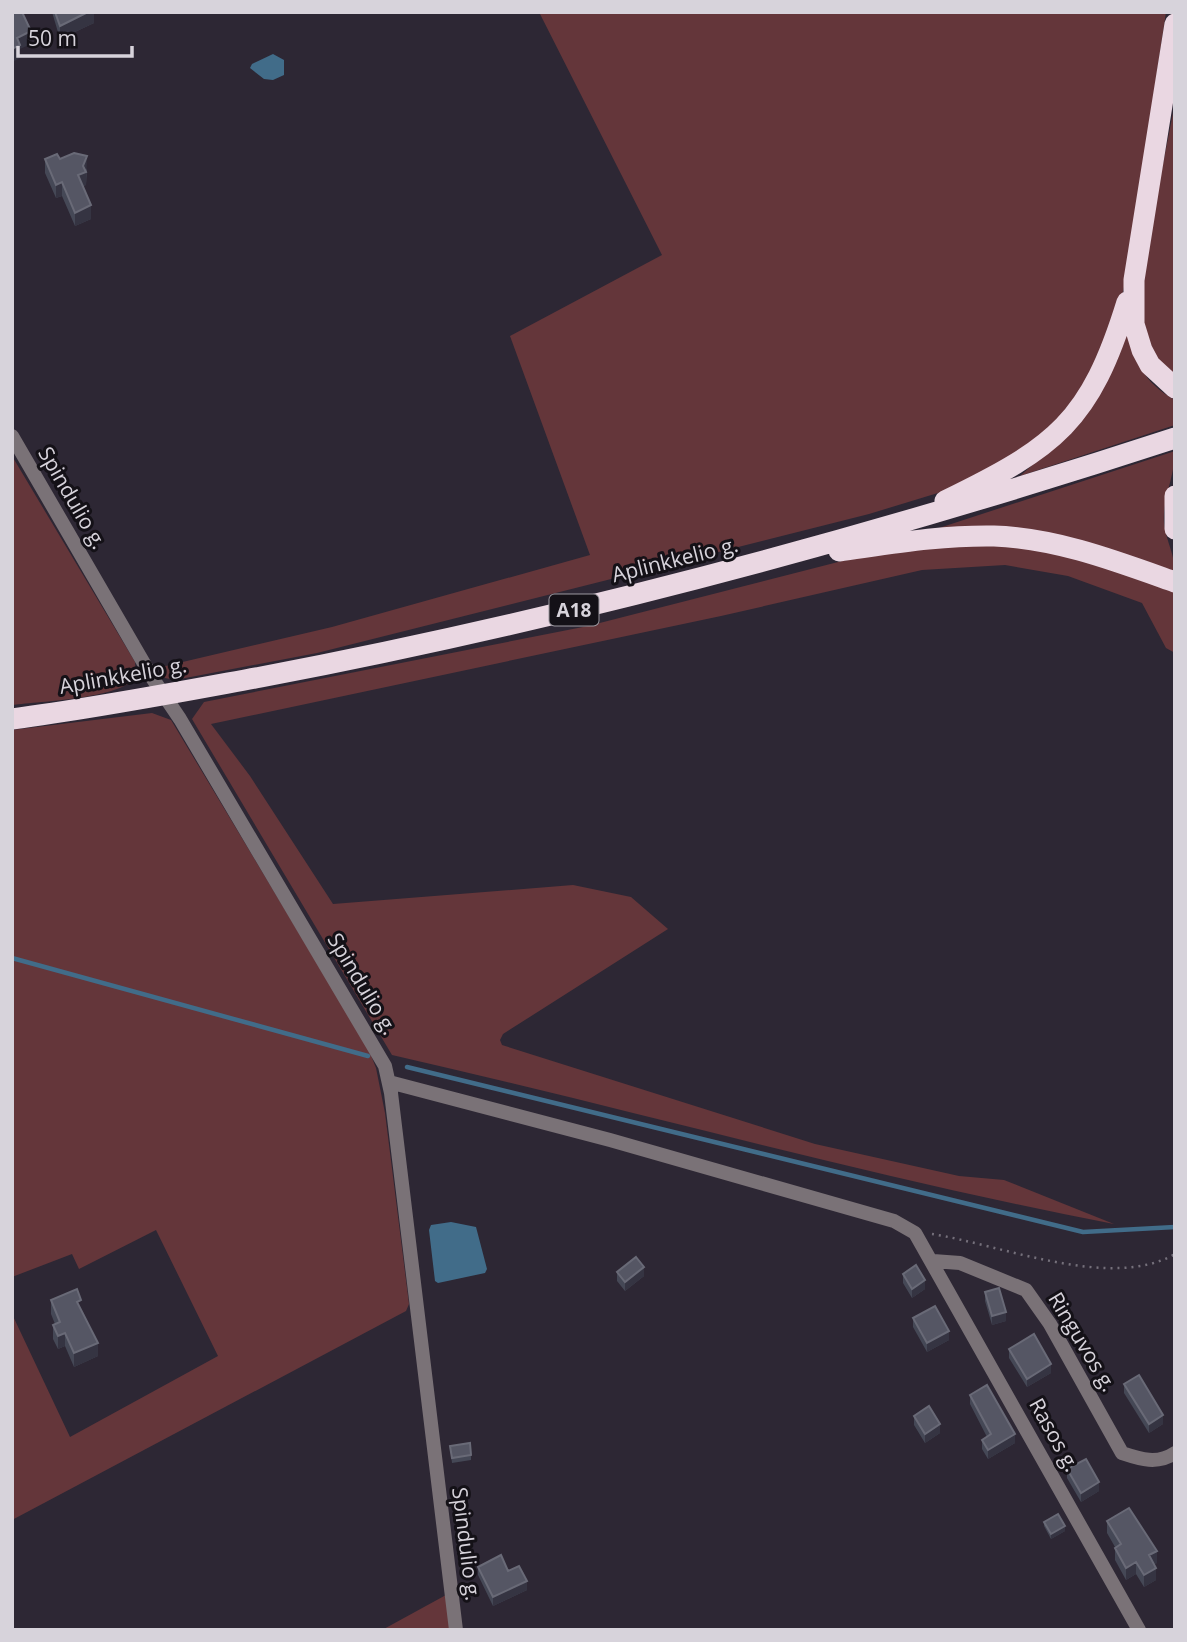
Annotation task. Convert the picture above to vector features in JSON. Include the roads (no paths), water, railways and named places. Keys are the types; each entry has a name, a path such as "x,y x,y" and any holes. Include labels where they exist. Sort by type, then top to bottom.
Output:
{"highway":[{"path":"1175,24 1135,280 1134,324 1142,350 1159,376 1175,388"},
{"path":"900,523 1019,464 1064,427 1106,367 1135,280"},
{"name":"Aplinkkelio g.","path":"12,719 163,695 455,637 768,561 982,501 1175,438"},
{"path":"1175,496 1175,529"},
{"path":"768,561 911,541 996,536 1063,545 1175,582"}],"street":[{"name":"Spindulio g.","path":"12,436 163,695 377,1049 389,1082 456,1630"},
{"name":"Rasos g.","path":"389,1082 881,1217 915,1233 1139,1630"},
{"name":"Ringuvos g.","path":"933,1261 960,1263 1026,1290 1049,1324 1122,1452 1144,1461 1166,1459 1175,1454"}],"water":[{"path":"273,54 284,60 284,75 273,80 264,79 250,68 252,64"},
{"path":"451,1222 476,1227 487,1269 485,1273 438,1283 435,1281 429,1230 431,1225"}],"waterway":[{"path":"12,958 368,1056"},
{"path":"407,1067 1083,1232 1175,1227"}]}
